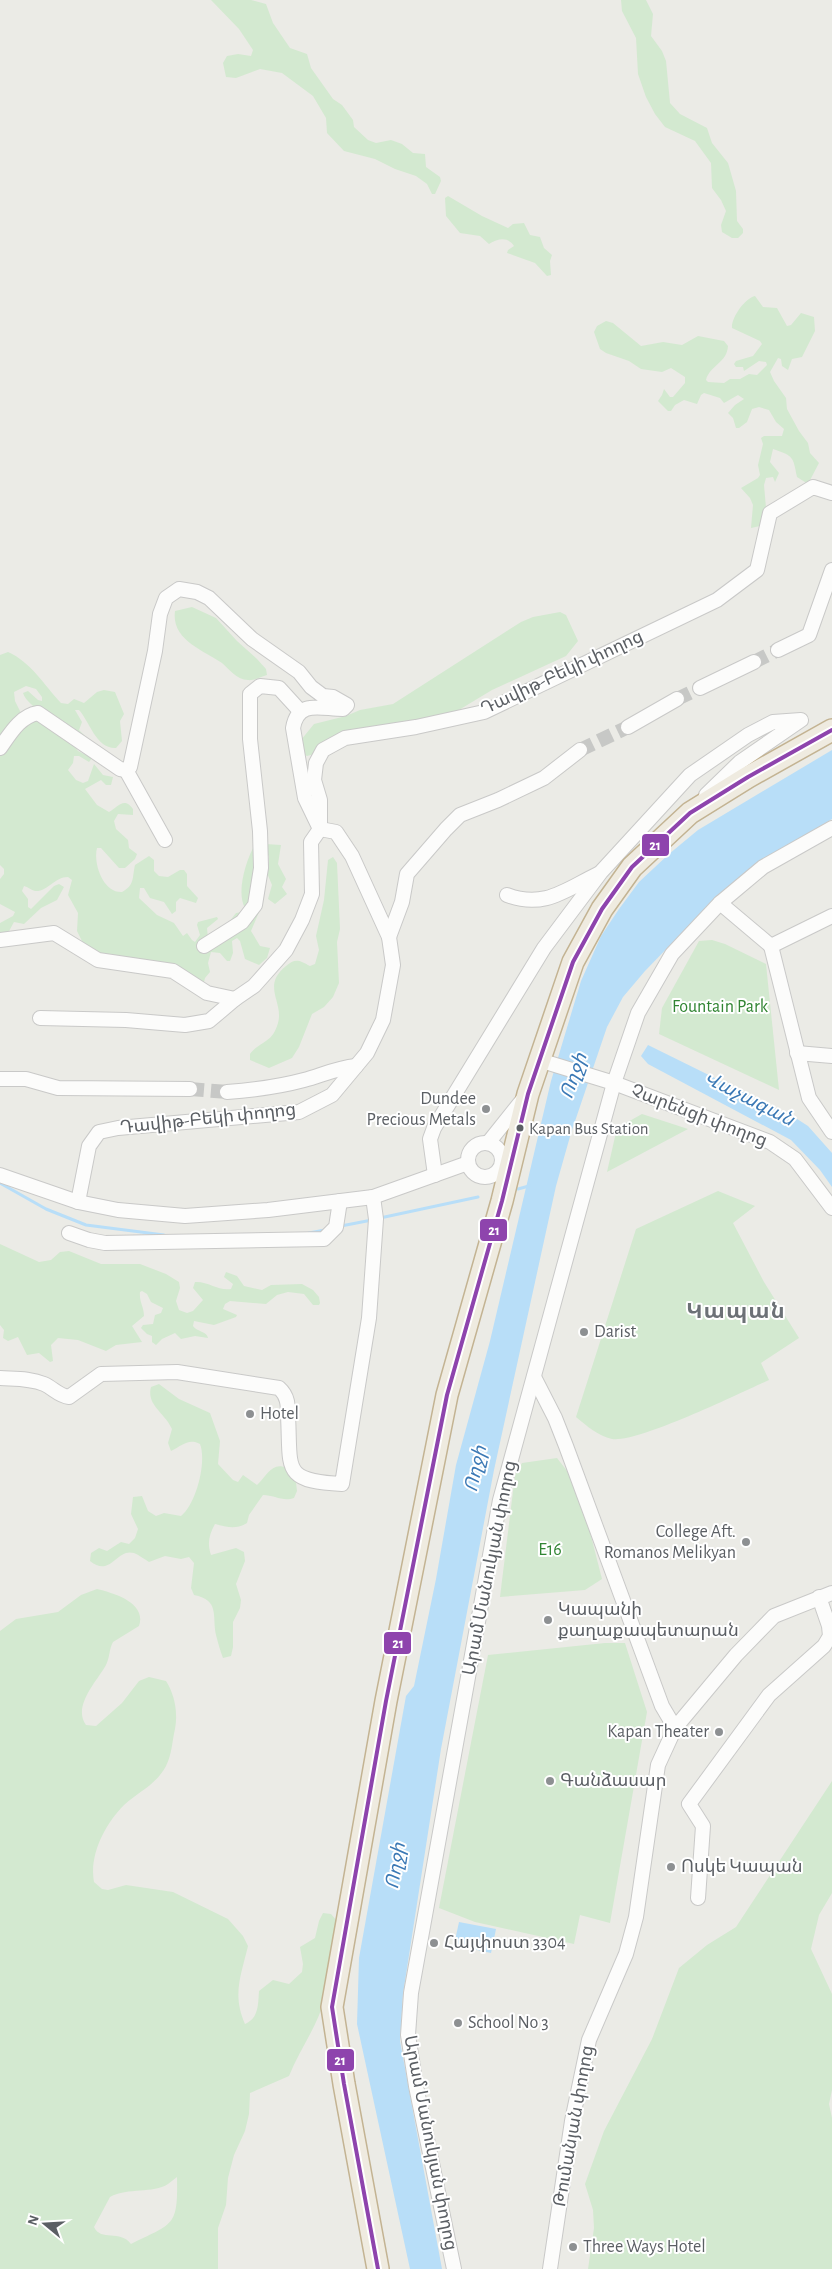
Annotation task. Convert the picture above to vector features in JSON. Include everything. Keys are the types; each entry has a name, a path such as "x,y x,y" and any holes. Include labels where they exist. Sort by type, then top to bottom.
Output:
{"highway":[{"path":"378,2269 332,2007 386,1701 447,1395 502,1201 528,1094 544,1061 574,962 602,909 632,867 690,813 748,777 832,730"}],"street":[{"name":"Դավիթ-Բեկի փողոց","path":"78,1202 89,1146 99,1132 118,1128 299,1112 332,1095 367,1053 383,1020 393,965 389,937 352,856 336,832 320,829 320,800 314,780 316,763 323,750 345,738 416,727 484,712 717,600 757,570 770,513 813,487 832,493"},
{"path":"778,650 809,634 832,570"},
{"path":"40,1018 126,1020 186,1025 209,1022 223,1012 235,999 254,986 286,950 302,920 312,894 312,842 320,829 305,798 297,760 293,728 294,719 300,711 312,707 343,709 347,705 333,697 323,696 311,687 298,672 252,638 209,598 197,592 179,589 166,598 160,614 159,631 133,762 126,770"},
{"path":"700,688 754,662"},
{"path":"204,946 242,922 255,905 261,868 260,831 250,739 250,694 260,686 279,688 300,711"},
{"path":"628,727 677,699"},
{"path":"0,748 19,723 31,714 38,713 103,758 120,769 126,770"},
{"path":"435,1175 430,1139 434,1128 544,948 601,872 690,775 748,735 773,722 801,720 740,762 690,813"},
{"name":"Դավիթ-Բեկի փողոց","path":"389,937 402,902 407,874 460,815 498,800 544,778 580,750"},
{"path":"126,770 165,840"},
{"name":"Արամ Մանուկյան փողոց","path":"454,2269 416,2086 408,2034 411,1993 500,1500 614,1083 638,1013 672,954 720,903 763,867 832,828"},
{"path":"507,895 522,901 544,900 601,872"},
{"path":"720,903 771,946 809,1098 832,1132"},
{"path":"771,946 832,916"},
{"path":"0,940 54,933 98,960 173,971 207,993 235,999"},
{"path":"797,1053 832,1056"},
{"name":"Չարենցի փողոց","path":"544,1061 614,1083 770,1142 795,1159 832,1208"},
{"path":"227,1092 265,1089 341,1068 356,1066"},
{"path":"0,1079 26,1079 58,1088 190,1089"},
{"path":"488,1143 528,1094"},
{"path":"485,1178 496,1174 500,1170 502,1159 498,1148 488,1143 483,1143 473,1148 468,1158 468,1163 474,1173 493,1184 502,1201"},
{"path":"0,1175 78,1202 118,1210 185,1216 268,1210 373,1197 468,1163"},
{"path":"0,1378 45,1384 64,1396 69,1397 101,1374 177,1372 279,1388 285,1393 288,1404 291,1464 295,1474 306,1480 342,1484 369,1318 376,1219 373,1197"},
{"path":"68,1233 105,1243 324,1239 336,1227 340,1201"},
{"path":"534,1377 558,1425 662,1706 675,1728"},
{"path":"698,1898 703,1826 689,1804 769,1695 824,1646 830,1636 825,1595"},
{"name":"Թումանյան փողոց","path":"550,2269 572,2121 588,2042 626,1954 636,1917 658,1766 675,1728 736,1655 774,1616 825,1595"}],"green space":[{"path":"211,0 251,0 266,4 273,23 290,48 307,54 311,68 333,99 342,105 353,120 354,127 368,140 376,143 391,140 402,144 413,153 425,154 426,167 440,177 441,181 435,194 432,194 427,184 416,176 395,169 375,159 344,151 327,133 326,118 313,96 282,73 260,69 236,78 226,77 223,63 227,56 238,54 251,56 253,50 239,29"},
{"path":"621,0 646,0 653,14 651,36 662,51 666,61 670,103 680,114 707,128 712,143 728,163 736,191 737,221 743,229 743,233 738,238 732,238 722,232 721,225 726,211 712,188 711,163 695,141 665,127 646,97 638,74 636,38 622,11"},
{"path":"448,196 482,216 508,228 513,224 524,223 530,235 540,237 544,248 552,255 550,261 551,275 547,276 535,263 507,253 514,246 508,241 499,240 489,244 480,236 460,233 446,216 445,198"},
{"path":"755,296 763,307 777,308 787,326 791,325 801,313 814,317 815,331 802,357 792,359 788,370 782,366 781,359 778,358 770,372 786,398 787,409 808,443 810,453 819,463 808,484 797,477 795,465 789,456 773,449 770,462 779,473 775,482 773,477 766,478 764,485 766,508 760,526 751,528 753,505 750,498 741,488 760,475 758,465 763,444 761,438 764,436 782,436 784,429 776,422 769,410 759,407 752,409 747,422 739,428 736,428 733,418 728,413 744,399 738,395 724,403 720,398 704,393 697,404 684,400 675,405 671,411 668,411 658,401 664,389 670,397 673,397 685,383 685,377 671,368 662,372 641,369 629,361 606,353 600,349 594,332 597,326 606,321 613,323 641,346 663,342 682,345 698,336 724,341 728,346 727,352 706,380 708,382 724,383 730,379 740,379 749,374 757,375 767,365 766,362 759,361 744,371 743,367 736,367 734,364 736,361 753,356 762,344 760,341 732,328 739,309 747,300"},
{"path":"192,607 216,618 266,669 267,675 252,680 244,680 183,637 175,621 175,611"},
{"path":"560,612 566,615 578,641 566,656 492,690 444,719 307,756 301,753 301,740 314,724 346,716 360,710 393,704 521,622 533,617"},
{"path":"8,652 24,662 37,674 61,703 68,704 74,699 84,703 97,692 104,690 115,692 124,714 120,721 122,741 116,748 109,747 98,740 79,710 75,710 82,722 79,730 90,741 52,720 33,706 23,693 28,691 38,700 42,701 42,697 36,689 26,686 14,692 15,701 21,713 46,721 71,742 78,751 92,758 89,762 79,756 74,756 73,763 68,770 76,780 83,783 88,781 94,764 103,775 113,777 111,785 106,785 101,780 85,789 97,805 109,812 124,803 130,805 133,809 133,815 118,814 114,821 116,829 128,840 129,848 137,854 135,859 125,868 119,868 101,848 97,848 98,869 110,888 122,892 129,887 135,865 149,856 154,860 154,871 159,876 168,877 180,870 184,870 187,874 187,886 198,898 196,903 180,898 176,902 176,911 172,914 164,902 150,898 144,888 140,888 139,898 157,915 174,923 183,936 187,933 195,942 200,935 198,922 217,917 218,919 207,928 208,938 226,926 236,913 242,912 245,908 241,894 243,877 254,846 264,844 281,845 278,864 286,879 282,887 287,894 275,904 268,899 272,885 267,873 269,856 266,853 259,912 251,931 260,946 270,948 267,958 259,965 245,959 240,941 237,938 232,941 233,953 230,961 227,961 220,953 211,952 208,963 210,972 205,978 203,986 177,976 136,973 84,945 77,931 78,913 68,895 72,880 68,877 59,879 40,891 24,886 22,891 28,899 28,907 31,909 54,886 59,884 64,887 57,900 41,908 24,924 14,922 8,933 0,936 0,923 13,916 15,912 0,904 0,879 4,874 4,869 0,865 0,655"},
{"path":"333,857 337,863 340,929 337,942 339,983 333,997 324,1007 312,1014 299,1047 292,1058 269,1068 250,1060 250,1054 273,1035 276,1030 279,1015 274,987 279,973 289,963 295,961 300,961 310,966 315,964 319,950 316,936 324,900 328,860"},
{"name":"Fountain Park","path":"712,940 725,944 766,964 779,1090 659,1034 662,1008 699,941"},
{"path":"642,1114 688,1129 607,1172 617,1128"},
{"path":"718,1191 755,1206 733,1223 764,1282 799,1338 761,1363 769,1380 665,1426 625,1438 612,1439 602,1436 576,1417 636,1229"},
{"path":"0,1244 39,1262 51,1260 60,1252 69,1251 101,1264 140,1264 166,1274 179,1282 180,1288 176,1301 179,1310 187,1313 193,1311 203,1300 193,1288 195,1282 222,1289 231,1289 233,1284 224,1277 226,1272 237,1276 244,1286 262,1290 271,1285 302,1284 313,1290 319,1297 320,1303 319,1305 313,1305 304,1294 288,1292 277,1295 266,1304 230,1301 225,1304 223,1309 237,1315 236,1317 214,1325 194,1321 193,1326 206,1334 208,1338 195,1336 181,1339 175,1333 162,1339 156,1345 152,1342 152,1336 141,1328 143,1325 153,1324 155,1315 161,1313 163,1308 151,1302 147,1294 142,1291 140,1296 144,1316 132,1326 142,1342 116,1345 106,1351 78,1340 58,1338 51,1345 53,1361 50,1362 39,1353 27,1355 18,1337 8,1341 3,1338 4,1330 0,1325"},
{"path":"159,1384 179,1399 210,1413 220,1441 218,1464 233,1480 238,1482 243,1475 257,1485 277,1466 282,1466 295,1474 297,1491 294,1498 286,1499 263,1495 249,1515 247,1523 235,1527 215,1524 211,1532 209,1543 211,1555 236,1548 244,1552 245,1561 236,1584 241,1600 240,1608 233,1622 231,1656 223,1658 216,1635 211,1605 202,1597 194,1595 191,1588 194,1563 189,1557 181,1559 165,1556 149,1562 134,1553 128,1553 108,1565 97,1565 90,1561 91,1553 99,1548 107,1551 121,1542 129,1544 135,1538 138,1529 131,1514 133,1497 142,1496 148,1511 156,1516 164,1513 181,1516 195,1493 201,1472 202,1452 200,1444 188,1442 171,1451 168,1443 172,1429 151,1399 151,1387"},
{"name":"E16","path":"557,1458 578,1485 602,1579 585,1590 500,1597 515,1475 522,1463"},
{"path":"97,1589 120,1596 134,1605 140,1618 139,1626 113,1642 106,1665 84,1702 82,1710 86,1725 96,1726 122,1703 139,1681 149,1677 166,1681 172,1692 176,1710 176,1723 171,1752 166,1766 162,1773 147,1788 124,1805 111,1821 96,1851 93,1872 94,1882 102,1889 108,1890 126,1885 173,1892 228,1919 243,1936 248,1946 238,1994 245,2024 255,2014 258,2006 259,1991 273,1980 289,1984 302,1972 303,1964 300,1947 315,1938 323,1913 331,1914 337,1921 328,1989 318,2019 289,2076 250,2093 249,2114 245,2131 234,2155 228,2178 226,2205 218,2228 218,2269 0,2269 0,1631 16,1619 58,1612 81,1595","holes":["177,2177 174,2215 165,2227 131,2244 122,2237 101,2234 94,2227 110,2197 117,2194 155,2189 168,2184"]},
{"name":"Գանձասար","path":"605,1643 625,1643 647,1712 610,1923 580,1915 574,1944 475,1922 439,1908 488,1655"},
{"path":"832,1781 832,1893 819,1915 811,1949 832,1994 832,2090 829,2104 832,2118 832,2269 588,2269 594,2228 593,2210 585,2184 604,2131 652,2039 679,1968 707,1945 736,1927"}],"water":[{"name":"Ողջի","path":"832,750 832,819 766,858 707,907 645,971 623,997 607,1027 571,1133 556,1186 494,1470 441,1749 403,1994 400,2041 442,2269 410,2269 357,2024 359,1958 406,1696 414,1686 436,1579 456,1465 490,1341 551,1081 581,981 601,936 639,882 698,830"},
{"name":"Վաչագան","path":"648,1045 794,1117 808,1126 832,1153 832,1187 820,1170 791,1140 648,1064 641,1056"},
{"path":"459,1922 496,1929 491,1953 454,1945"}],"waterway":[{"path":"0,1183 46,1209 86,1225 164,1235"},
{"path":"518,1189 529,1186"},
{"path":"380,1218 478,1197"},
{"path":"341,1226 372,1220"},
{"path":"309,1233 325,1230"}],"tunnel":[{"path":"754,662 778,650"},
{"path":"677,699 700,688"},
{"path":"580,750 628,727"},
{"path":"190,1089 227,1092"}],"transit line":[{"name":"21","path":"378,2269 332,2007 386,1701 447,1395 502,1201 528,1094 573,962 602,909 632,867 690,813 748,777 832,730"}],"place":[{"name":"Dundee Precious Metals","path":"486,1109"},
{"name":"Kapan Bus Station","path":"520,1128"},
{"name":"Darist","path":"584,1332"},
{"name":"Hotel","path":"250,1414"},
{"name":"College Aft. Romanos Melikyan","path":"746,1542"},
{"name":"Կապանի քաղաքապետարան","path":"548,1620"},
{"name":"Kapan Theater","path":"719,1732"},
{"name":"Գանձասար","path":"550,1781"},
{"name":"Ոսկե Կապան","path":"671,1867"},
{"name":"Հայփոստ 3304","path":"434,1943"},
{"name":"School No 3","path":"458,2023"},
{"name":"Three Ways Hotel","path":"573,2247"}],"district":[{"name":"Կապան","path":"736,1311"}]}
